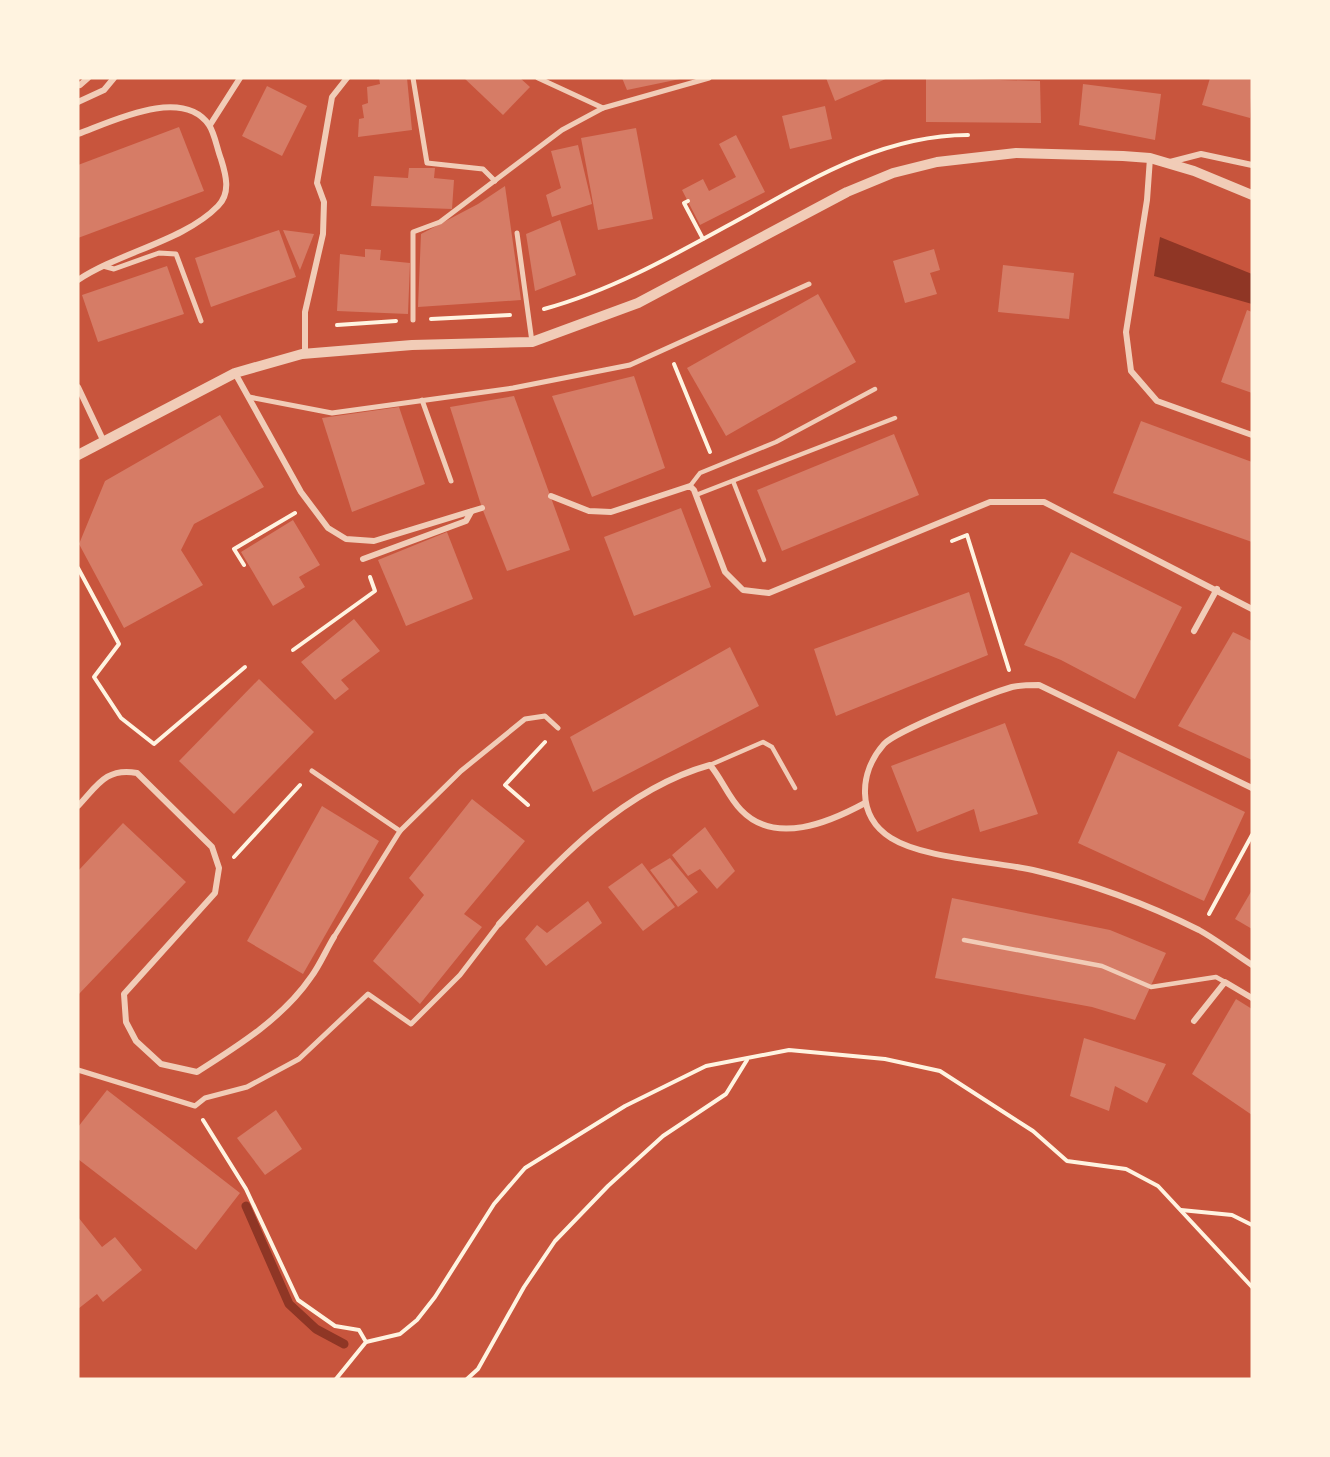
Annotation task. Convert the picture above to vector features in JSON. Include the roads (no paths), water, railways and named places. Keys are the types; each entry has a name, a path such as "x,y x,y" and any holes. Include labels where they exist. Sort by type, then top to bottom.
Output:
{"street":[{"path":"80,85 88,78"},
{"path":"78,102 104,90 114,78"},
{"path":"210,125 240,78"},
{"path":"305,353 304,312 323,234 324,202 317,183 332,97 347,78"},
{"path":"413,78 427,163 483,169 495,181"},
{"path":"538,78 603,108"},
{"path":"412,321 413,232 440,222 562,130 603,108 709,78"},
{"path":"78,134 148,109 178,107 196,114 210,125 226,175 226,192 220,204 199,223 100,265 78,280"},
{"path":"78,455 235,373 305,353 412,345 532,342 638,303 846,192 893,173 937,162 1016,153 1077,153 1150,158 1194,171 1252,195"},
{"path":"1167,163 1201,154 1252,165"},
{"path":"1150,158 1147,200 1126,332 1131,371 1157,401 1252,435"},
{"path":"517,233 532,342"},
{"path":"100,265 114,269 159,253 176,254 201,321"},
{"path":"249,397 332,413 513,388 630,365 809,284"},
{"path":"235,373 301,492 328,528 346,539 374,541 482,508"},
{"path":"78,387 104,442"},
{"path":"422,400 451,481"},
{"path":"551,496 589,511 611,512 690,486 696,495 725,572 743,590 769,593 990,502 1044,502 1252,609"},
{"path":"363,559 466,521 472,512"},
{"path":"1194,631 1217,589"},
{"path":"1252,788 1066,696 1039,685 1014,686 891,736 875,754 864,782 865,803 874,823 889,837 912,849 1036,871 1107,889 1200,931 1252,965"},
{"path":"78,806 107,776 120,770 137,773 212,847 219,868 215,893 124,994 126,1022 136,1041 161,1064 197,1072 237,1047 295,996 311,977 400,831 461,771 525,719 545,716 558,728"},
{"path":"78,1070 195,1106 206,1098 248,1087 299,1059 368,994 411,1024 460,975 499,924 558,860 653,788 710,765 743,812 761,823 785,828 815,826 865,803"},
{"path":"312,771 400,831"},
{"path":"1194,1021 1225,982 1252,998"}],"lane":[{"path":"690,486 700,473 776,442 875,389"},
{"path":"696,495 895,418"},
{"path":"733,481 764,560"},
{"path":"710,765 763,742 772,747 795,788"},
{"path":"964,940 1102,966 1150,987 1216,977 1225,982"}],"waterway":[{"path":"246,1206 289,1304 316,1329 344,1344"}]}
